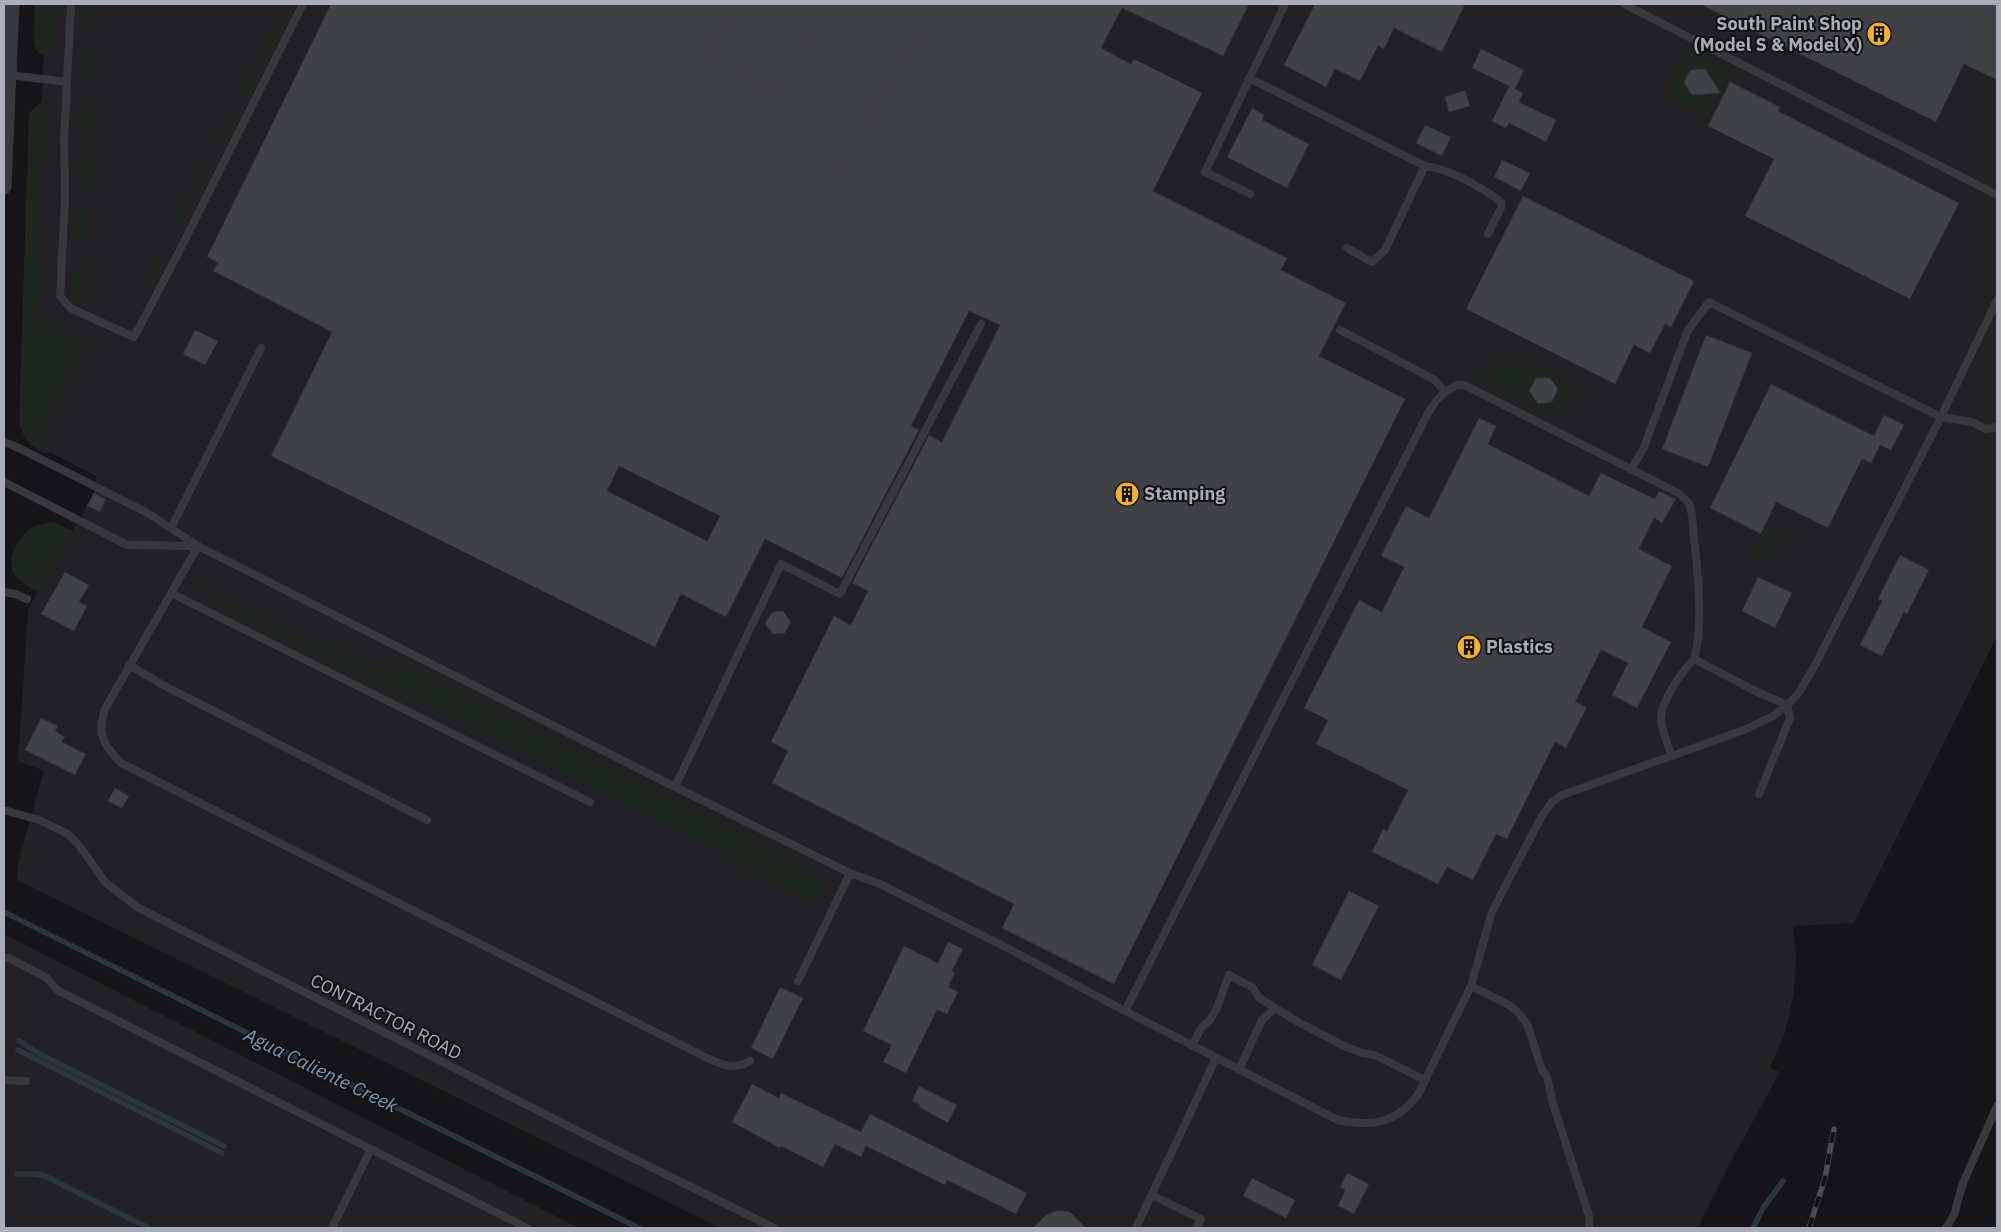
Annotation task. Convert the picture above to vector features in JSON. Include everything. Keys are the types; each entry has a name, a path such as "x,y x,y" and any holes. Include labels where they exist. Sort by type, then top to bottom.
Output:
{"street":[{"path":"4,187 12,4"}],"lane":[{"path":"71,4 64,139 65,198 60,296 70,308 134,337 304,4"},
{"path":"1250,194 1204,172 1285,4"},
{"path":"1624,4 1997,195"},
{"path":"9,75 67,82"},
{"path":"1249,78 1425,166 1440,168 1479,186 1501,202 1501,208 1488,234"},
{"path":"1347,248 1372,262 1385,250 1425,166"},
{"path":"4,442 121,499 198,546 675,787 850,873 880,884 1002,945 1192,1046 1338,1120 1357,1124 1376,1124 1394,1117 1408,1107 1418,1095 1471,986 1491,915 1542,816 1552,802 1562,795 1760,723 1773,716 1798,694 1815,665 1941,417 1997,300"},
{"path":"1631,470 1644,447 1688,330 1709,302 1941,417 1972,422 1986,429 1997,427"},
{"path":"675,787 781,564 840,594 981,324"},
{"path":"1340,330 1435,380 1445,392"},
{"path":"171,528 261,348"},
{"path":"1125,1011 1428,412 1445,392 1456,385 1464,385 1680,494 1689,503 1692,515 1700,625 1694,659 1682,672 1662,713 1661,720 1671,756"},
{"path":"4,482 127,545 198,546"},
{"path":"198,546 105,709 101,729 106,746 121,762 707,1058 731,1066 741,1066 750,1061"},
{"path":"4,592 27,599"},
{"path":"171,593 590,802"},
{"path":"1694,659 1755,691 1787,705"},
{"path":"129,665 162,685 427,820"},
{"path":"1758,794 1790,718 1787,705"},
{"name":"CONTRACTOR ROAD","path":"4,810 39,820 68,834 79,845 105,882 137,907 586,1135 774,1228"},
{"path":"798,981 850,873"},
{"path":"4,958 9,958 47,978 57,990 527,1228"},
{"path":"1192,1046 1201,1028 1210,1020 1216,1010 1228,975 1254,988 1259,998 1274,1009 1342,1045 1362,1053 1375,1055 1425,1080"},
{"path":"1471,986 1509,1005 1520,1014 1528,1026 1542,1070 1547,1077 1552,1092 1555,1110 1589,1216 1590,1228"},
{"path":"1239,1070 1262,1020 1274,1009"},
{"path":"1136,1228 1216,1058"},
{"path":"4,1080 26,1081"},
{"path":"1946,1228 1954,1215 1963,1183 1997,1106"},
{"path":"332,1228 371,1149"},
{"path":"1152,1195 1201,1219 1196,1228"}],"path":[{"path":"735,4 706,50 772,91 824,4"},
{"path":"842,174 936,4"}],"shaded area":[{"path":"35,4 54,4 52,44 44,55 39,54 34,44"},
{"path":"45,4 1997,4 1997,636 1854,923 1793,926 1796,956 1794,993 1785,1033 1770,1068 1780,1072 1734,1156 1698,1228 720,1228 17,880 18,863 44,771 18,761 28,611 94,493 96,476 34,444 35,321"},
{"path":"82,4 94,4 92,23 86,20 83,15 81,10"},
{"path":"273,22 277,32 276,41 265,50 259,51"},
{"path":"90,47 94,48 90,80 83,73 80,59 85,50"},
{"path":"1687,50 1730,71 1707,118 1664,96"},
{"path":"250,68 255,79 253,86 247,94 236,97"},
{"path":"43,101 47,122 39,318 86,343 37,440 53,448 48,454 36,449 28,442 22,432 19,420 29,113"},
{"path":"88,102 97,106 91,118 96,122 90,135 83,131 79,125 80,109"},
{"path":"227,113 232,128 228,136 214,142"},
{"path":"86,157 95,161 89,174 94,177 88,190 81,186 77,180 78,164"},
{"path":"204,158 209,169 206,179 198,186 191,188"},
{"path":"182,203 187,213 185,223 180,229 168,232"},
{"path":"84,212 92,216 86,229 92,232 86,245 77,238 74,229 76,220"},
{"path":"159,249 164,259 162,267 156,275 145,278"},
{"path":"81,268 90,272 84,285 89,288 84,301 76,297 72,291 73,275"},
{"path":"1515,356 1573,384 1556,417 1465,371 1468,364 1492,376 1502,358 1511,363"},
{"path":"53,522 73,531 38,592 14,573 11,564 13,553 18,542 30,528"},
{"path":"1764,527 1778,534 1769,554 1765,556 1752,550"},
{"path":"196,587 382,671 405,669 417,671 708,817 818,877 829,884 824,899 811,903 697,840 217,603"},
{"path":"4,934 579,1228 4,1228"}],"building":[{"path":"331,4 1249,4 1223,56 1122,8 1101,48 1131,64 1134,59 1202,93 1153,191 1287,258 1281,270 1346,303 1319,356 1405,399 1114,984 1002,928 1014,904 772,783 788,751 771,742 834,616 851,625 868,591 852,583 929,435 942,442 1000,325 969,311 911,426 919,430 842,578 765,539 726,617 681,594 655,647 271,456 332,332 213,271 218,263 207,257","holes":["619,466 720,516 707,541 607,491"]},
{"path":"1315,4 1465,4 1442,52 1394,28 1384,49 1378,46 1360,81 1335,69 1326,87 1284,65"},
{"name":"South Paint Shop (Model S & Model X)","path":"1700,4 1997,4 1997,80 1964,64 1936,122"},
{"path":"1481,49 1524,70 1515,89 1523,93 1519,102 1556,120 1546,142 1509,123 1506,128 1492,121 1509,86 1472,68"},
{"path":"1705,69 1721,93 1692,95 1684,83 1690,70"},
{"path":"1730,82 1780,107 1778,111 1959,203 1910,299 1745,216 1774,159 1708,126"},
{"path":"1465,90 1470,106 1449,112 1445,97"},
{"path":"1252,108 1264,115 1262,120 1309,144 1287,188 1227,157"},
{"path":"1425,125 1451,137 1442,156 1416,143"},
{"path":"1502,160 1530,173 1521,191 1494,177"},
{"path":"1523,196 1694,281 1671,327 1665,324 1650,353 1634,345 1615,384 1466,309"},
{"path":"195,330 218,341 205,365 183,354"},
{"path":"1706,335 1752,353 1708,467 1662,449"},
{"path":"1536,378 1550,378 1558,389 1552,402 1538,404 1529,391"},
{"path":"1771,384 1874,436 1884,415 1904,425 1891,450 1880,445 1871,463 1862,459 1828,528 1776,502 1761,534 1710,508"},
{"name":"Plastics","path":"1479,418 1496,426 1488,444 1589,496 1601,473 1655,499 1659,491 1676,499 1662,523 1654,518 1639,549 1672,566 1642,627 1671,642 1637,708 1612,695 1628,663 1601,650 1575,702 1587,707 1566,748 1555,742 1507,839 1496,834 1473,880 1447,867 1438,884 1372,852 1383,829 1387,831 1408,790 1316,744 1328,720 1304,708 1359,600 1382,612 1404,567 1381,556 1406,506 1429,518"},
{"path":"94,493 106,499 100,512 87,506"},
{"path":"1900,555 1929,570 1907,614 1904,612 1882,656 1860,645 1882,601 1878,599"},
{"path":"65,572 89,585 79,602 87,606 74,631 41,614"},
{"path":"1758,577 1792,593 1775,628 1742,611"},
{"path":"783,611 791,622 785,633 773,634 765,624 772,612"},
{"path":"41,718 58,726 55,731 65,737 62,742 86,754 75,775 25,750"},
{"path":"115,788 129,796 122,808 108,801"},
{"path":"1349,891 1379,906 1341,980 1312,965"},
{"path":"948,942 963,949 952,971 955,973 948,987 958,992 947,1014 937,1010 906,1073 883,1062 892,1045 863,1031 904,946 938,963"},
{"path":"780,987 803,998 773,1059 751,1048"},
{"path":"752,1084 779,1098 781,1093 861,1132 870,1114 1027,1193 1016,1214 947,1180 945,1185 866,1146 861,1157 835,1144 823,1167 781,1146 780,1148 732,1122"},
{"path":"919,1086 957,1105 948,1123 912,1101"},
{"path":"1347,1173 1369,1184 1354,1214 1338,1206 1345,1190 1340,1187"},
{"path":"1252,1178 1295,1200 1286,1218 1243,1196"},
{"path":"1058,1210 1070,1212 1086,1228 1033,1228 1046,1215"}],"waterway":[{"name":"Agua Caliente Creek","path":"4,912 639,1228"},
{"path":"19,1041 38,1053 224,1146"},
{"path":"18,1050 222,1153"},
{"path":"17,1174 45,1176 149,1228"},
{"name":"Agua Caliente Creek","path":"1753,1228 1763,1208 1783,1181"}],"railway":[{"path":"1809,1228 1825,1178 1834,1129"}],"place":[{"name":"South Paint Shop (Model S & Model X)","path":"1879,34"},
{"name":"Stamping","path":"1127,494"},
{"name":"Plastics","path":"1469,647"}]}
